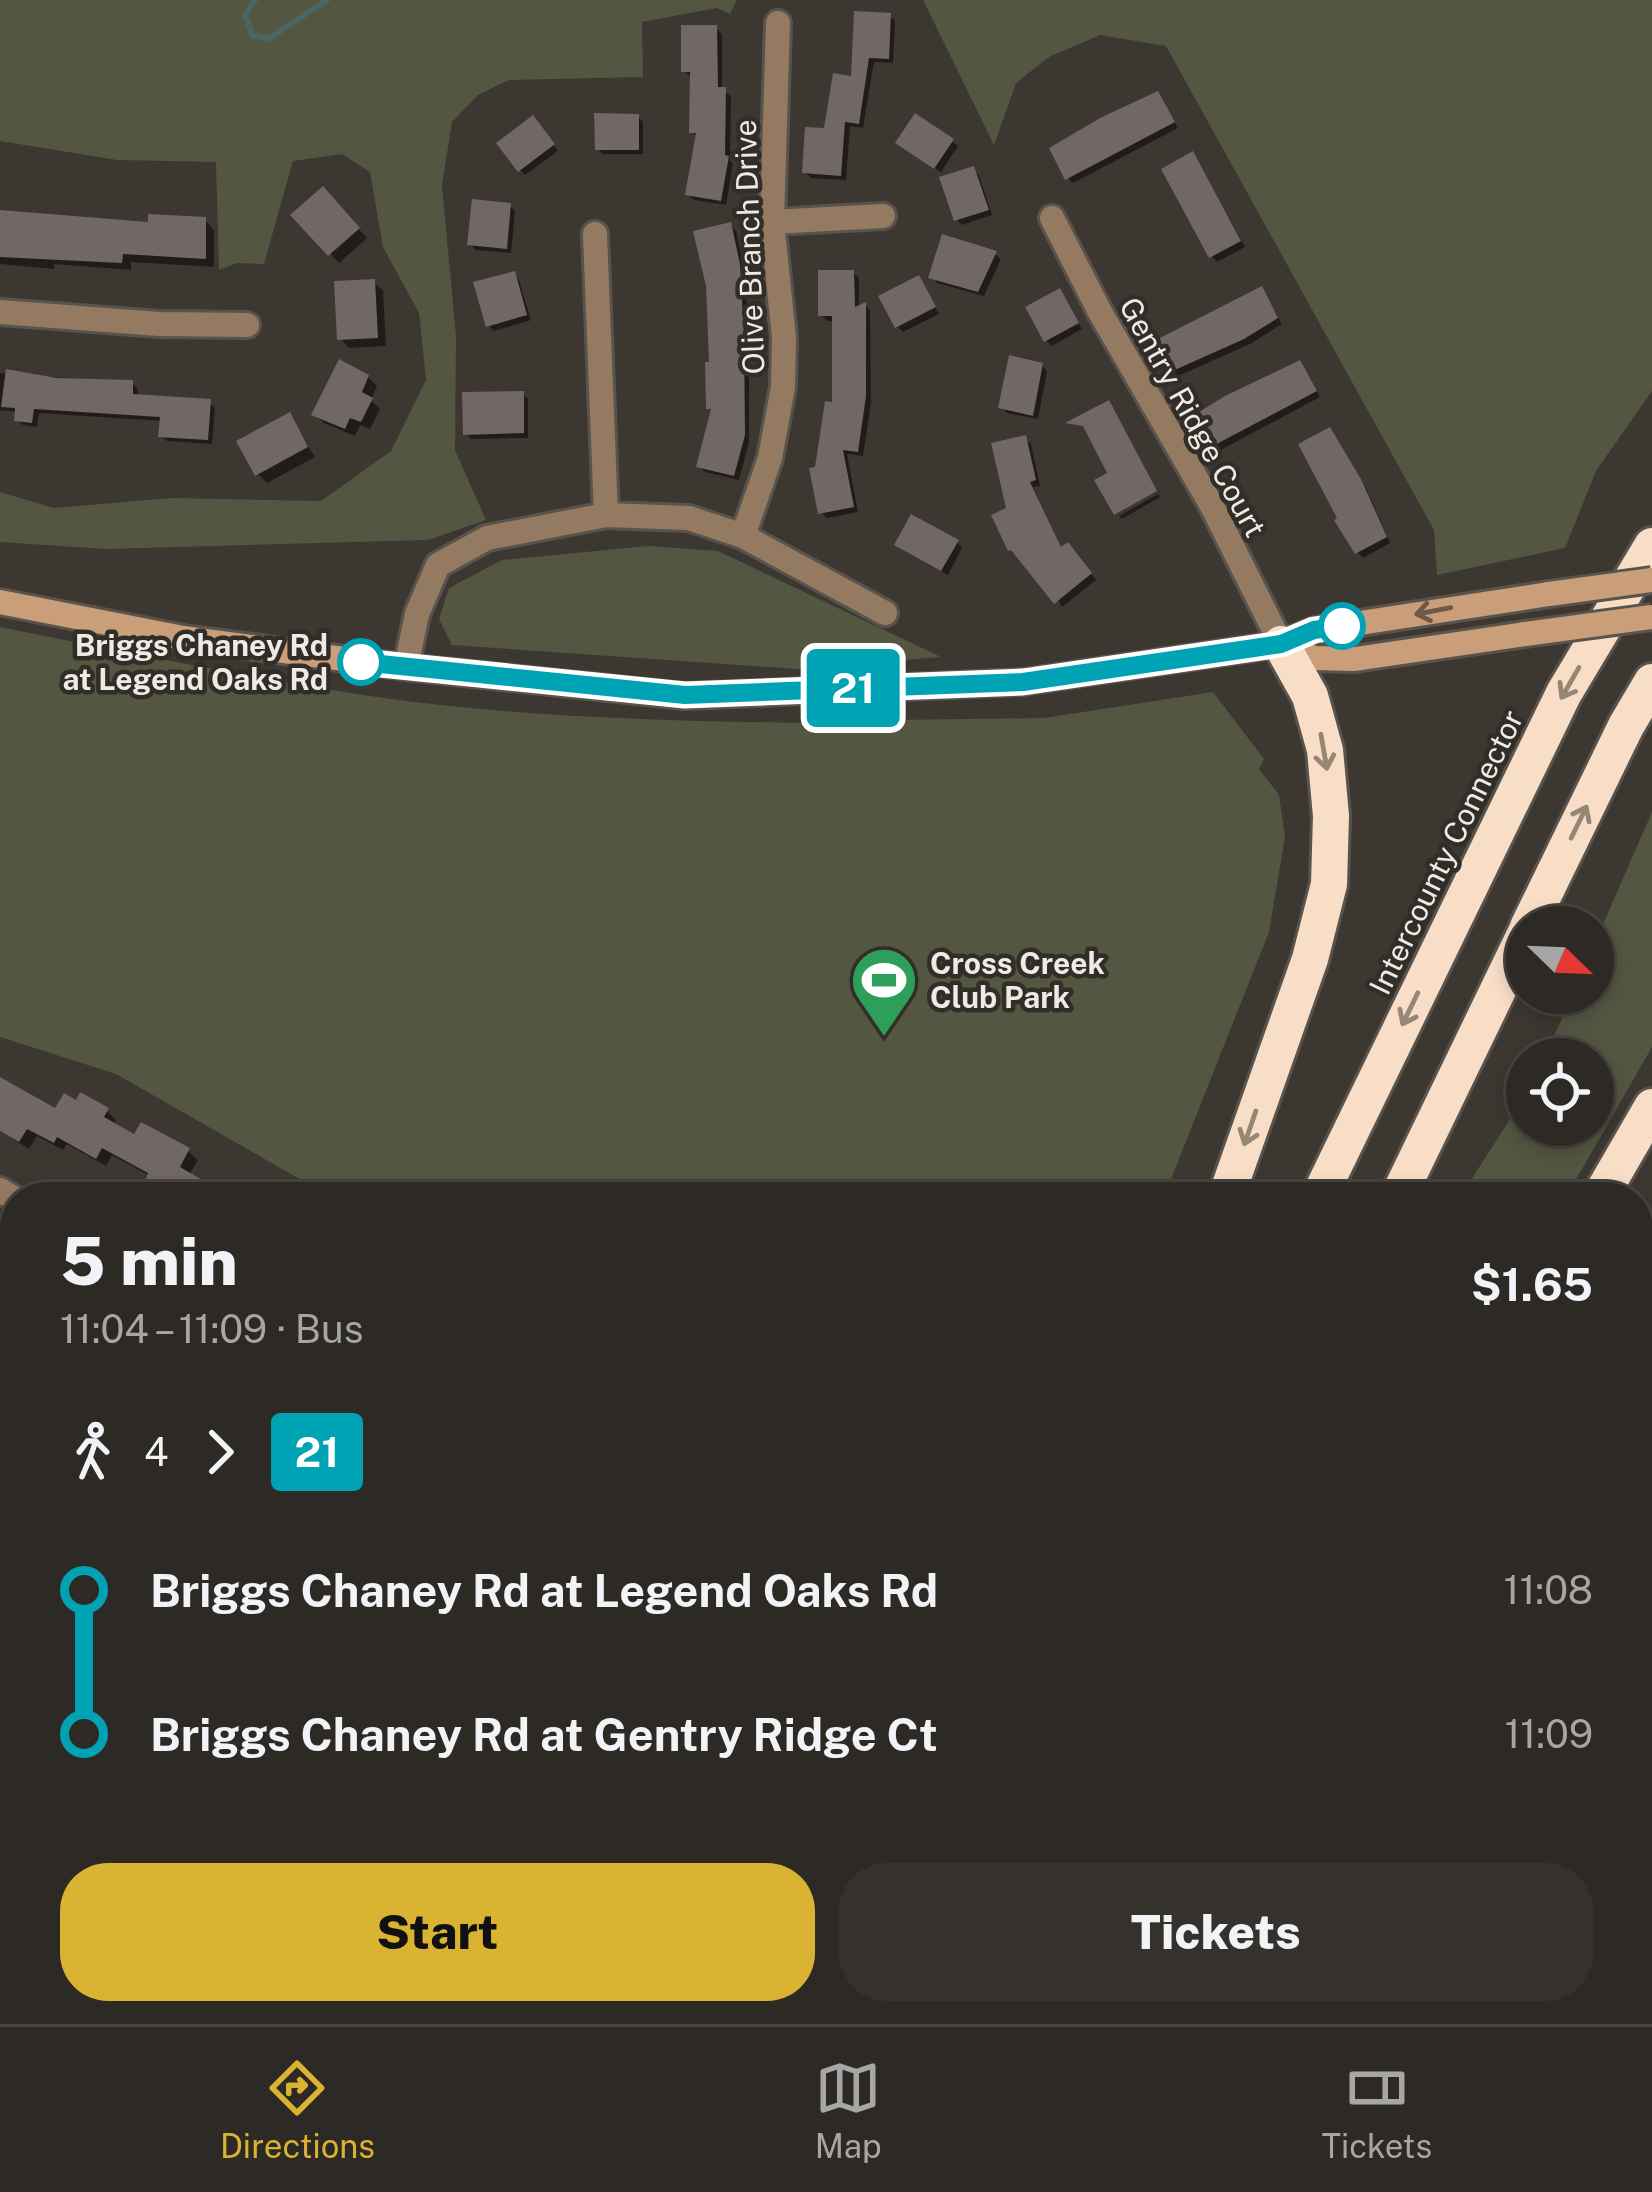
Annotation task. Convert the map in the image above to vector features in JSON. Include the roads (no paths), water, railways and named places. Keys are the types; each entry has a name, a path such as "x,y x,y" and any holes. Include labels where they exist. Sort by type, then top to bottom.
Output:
{"highway":[{"name":"Intercounty Connector","path":"1326,1182 1564,693 1652,546"},
{"path":"1231,1182 1310,959 1329,884 1325,750 1310,696 1281,644"},
{"path":"1539,906 1652,682"},
{"path":"1405,1182 1506,974"},
{"path":"1609,1182 1652,1107"}],"main road":[{"path":"0,602 183,638 406,668 685,695 1023,682 1281,644 1314,630 1652,580"},
{"path":"1281,644 1314,658 1355,658 1652,617"}],"street":[{"name":"Olive Branch Drive","path":"743,536 770,458 783,387 784,338 772,222 778,23"},
{"path":"772,222 883,216"},
{"name":"Gentry Ridge Court","path":"1052,218 1100,312 1212,506 1281,644"},
{"path":"595,234 606,515"},
{"path":"0,312 159,324 247,325"},
{"path":"406,668 417,614 438,565 487,538 606,515 688,518 743,536 885,613"}],"waterway":[{"path":"255,0 245,15 252,35 268,39 327,0"}],"place":[{"name":"Briggs Chaney Rd at Legend Oaks Rd","path":"361,662"},
{"name":"Cross Creek Club Park","path":"884,1039"}]}
